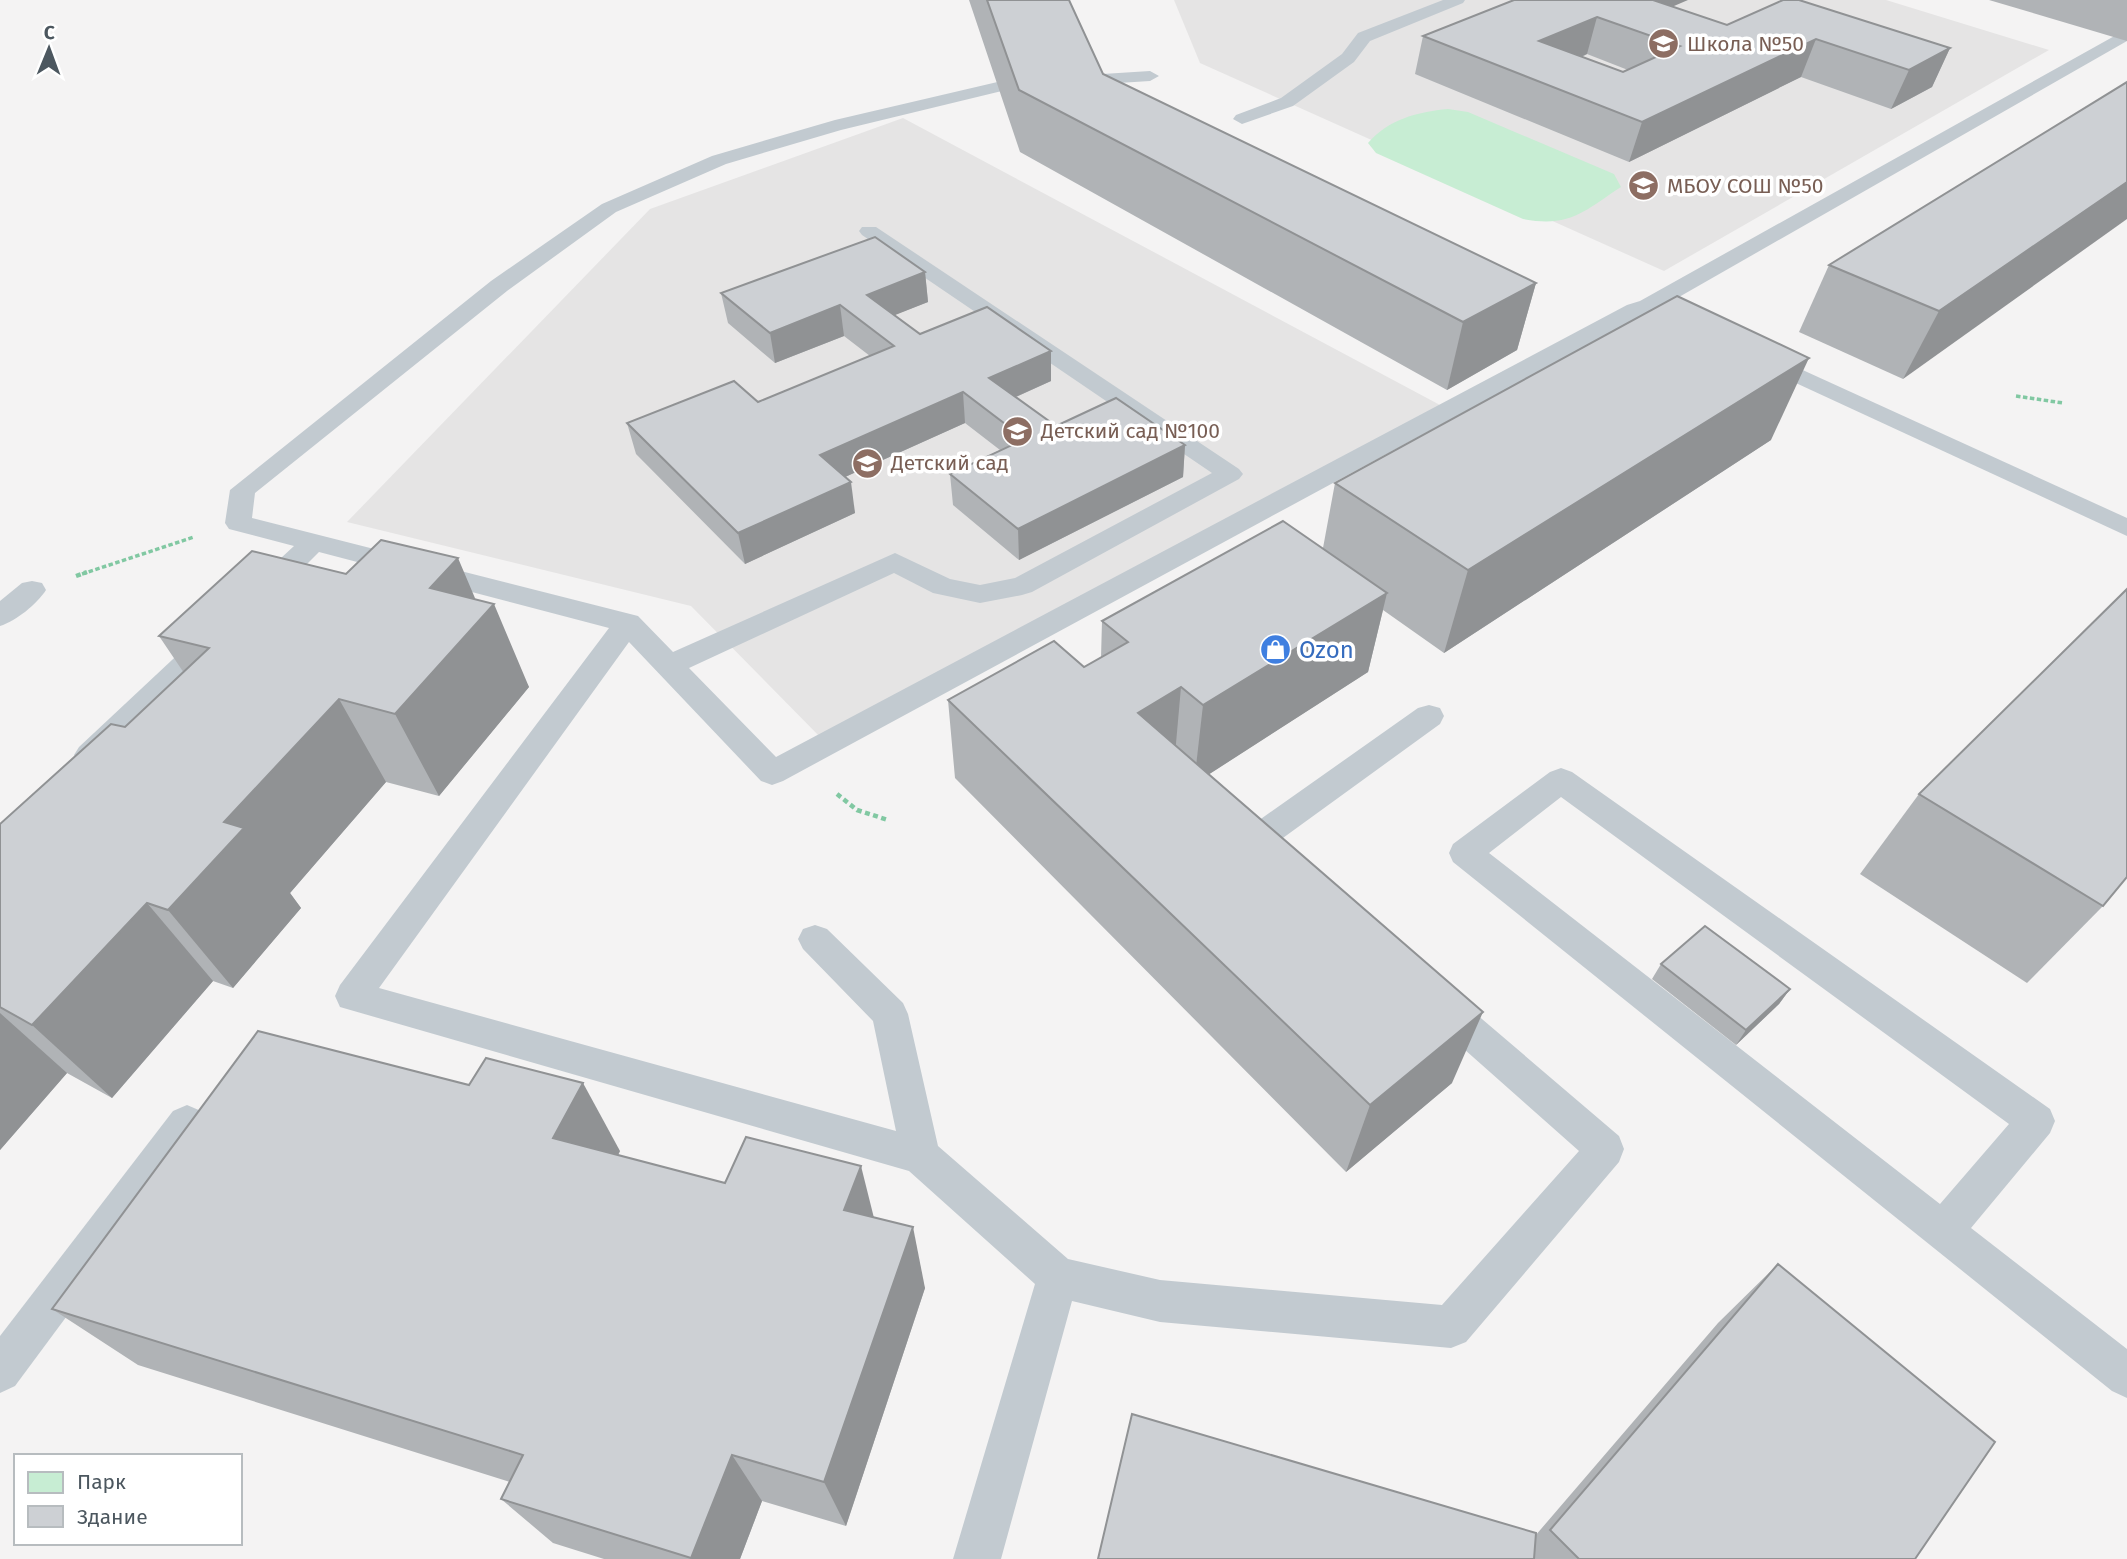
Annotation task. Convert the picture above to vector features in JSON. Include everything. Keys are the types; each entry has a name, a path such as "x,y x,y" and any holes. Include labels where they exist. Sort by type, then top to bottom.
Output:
{"lane":[{"path":"1242,119 1287,102 1348,58 1364,37 1457,0"},
{"path":"1150,76 1006,85 861,120 719,160 609,208 499,286 243,490 238,523 628,623 772,773 1635,310 1648,306 2127,34"},
{"path":"669,665 895,562 943,587 980,594 1022,586 1230,474 869,231"},
{"path":"1648,306 1712,336"},
{"path":"1737,347 2127,528"},
{"path":"71,773 314,542"},
{"path":"0,583 32,590"},
{"path":"0,616 32,590"},
{"path":"628,623 353,996 921,1156 1058,1277 1160,1301 1451,1327 1605,1149 1419,987"},
{"path":"1295,878 1253,842 1429,716"},
{"path":"1942,1231 2035,1121 1562,780 1465,853 1779,1103 1942,1231 2127,1376"},
{"path":"815,939 890,1014 921,1156"},
{"path":"0,1371 187,1123"},
{"path":"977,1559 1058,1277"}],"path":[{"path":"2016,396 2063,403"},
{"path":"32,590 238,523"}],"shaded area":[{"name":"МБОУ СОШ №50","path":"1174,0 1886,0 2049,50 1664,271 1200,63"},
{"name":"Детский сад","path":"903,118 1440,405 823,740 691,606 347,522 650,209"}],"green space":[{"path":"1448,109 1468,112 1614,174 1621,187 1586,210 1565,219 1523,219 1376,153 1368,143 1394,122 1425,112"}],"building":[{"path":"987,0 1069,0 1103,74 1536,283 1463,322 1019,90"},
{"path":"1514,0 1653,0 1727,25 1783,0 1799,0 1950,48 1909,70 1816,39 1642,122 1423,36","holes":["1597,17 1680,46 1623,72 1539,41"]},
{"path":"2127,82 2127,182 1939,311 1829,265"},
{"path":"875,237 925,272 867,295 920,334 987,307 1051,351 989,378 1056,426 1116,398 1185,445 1018,529 950,474 1025,439 963,392 820,455 851,482 738,533 627,423 734,381 758,402 894,346 840,305 770,333 721,293"},
{"path":"1677,296 1809,358 1468,570 1335,483"},
{"path":"1283,521 1387,593 1203,705 1181,687 1138,713 1483,1012 1370,1105 948,700 1054,641 1084,667 1128,642 1102,621"},
{"path":"381,540 458,558 430,588 494,604 395,714 339,699 224,822 244,828 168,910 147,903 32,1025 0,1007 0,824 111,724 125,727 209,648 159,636 252,551 346,574"},
{"path":"2127,589 2127,877 2103,906 1919,794"},
{"path":"1705,926 1790,989 1746,1030 1661,964"},
{"path":"258,1031 469,1085 486,1058 583,1083 553,1138 725,1183 746,1137 861,1166 844,1210 913,1227 824,1482 732,1455 691,1558 501,1499 523,1455 52,1309"},
{"path":"1778,1264 1995,1442 1915,1559 1579,1559 1550,1530"},
{"path":"1132,1414 1536,1533 1534,1559 1098,1559"}],"place":[{"name":"Школа №50","path":"1664,44"},
{"name":"МБОУ СОШ №50","path":"1644,186"},
{"name":"Детский сад №100","path":"1018,431"},
{"name":"Детский сад","path":"868,463"},
{"name":"Ozon","path":"1276,650"}]}
